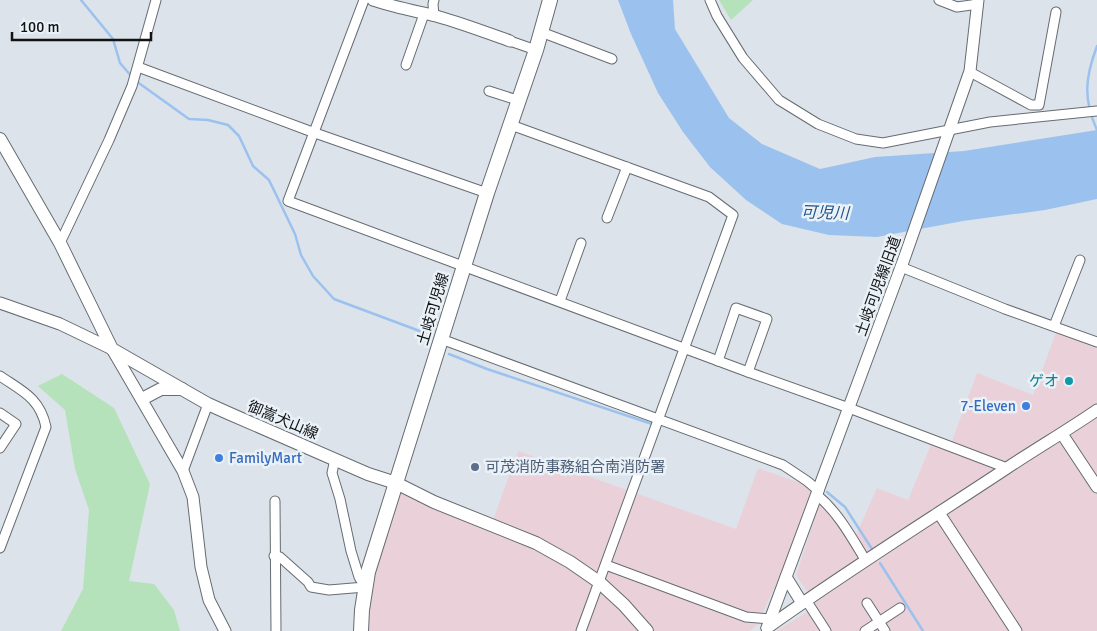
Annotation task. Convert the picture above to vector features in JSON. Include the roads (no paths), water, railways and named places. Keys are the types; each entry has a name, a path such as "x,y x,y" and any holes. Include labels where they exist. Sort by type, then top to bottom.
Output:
{"main road":[{"name":"土岐可児線","path":"361,631 368,572 463,267 520,101 550,0"},
{"path":"0,139 60,243 112,349"},
{"name":"御嵩犬山線","path":"112,349 208,404 368,474 396,483 434,502 536,543 570,562 599,582 624,605 647,631"},
{"path":"142,399 161,390 182,389"}],"street":[{"path":"60,243 109,140 132,86 156,0"},
{"path":"364,0 315,134 288,201 1007,468"},
{"path":"373,0 474,27 536,50"},
{"path":"406,65 434,0"},
{"path":"710,0 717,16 743,58 779,100 818,124 856,139 883,143 990,122 1097,111"},
{"path":"939,0 957,7 978,2"},
{"name":"土岐可児線旧道","path":"766,626 818,493 970,72 978,2"},
{"path":"970,72 1031,105 1039,105 1056,12"},
{"path":"541,32 612,59"},
{"path":"138,66 315,134 487,193"},
{"path":"489,92 520,101"},
{"path":"511,125 709,197 734,216 581,631"},
{"path":"607,218 626,167"},
{"path":"560,301 581,243"},
{"path":"1054,326 1080,260"},
{"path":"902,263 1005,308 1097,342"},
{"path":"0,303 60,324 112,349 183,471 193,497 201,567 209,600 225,631"},
{"path":"718,361 736,308 767,320 748,372"},
{"path":"441,339 783,465 807,480 827,503 866,561"},
{"path":"0,376 36,402 43,414 46,427 0,548"},
{"path":"183,471 208,404"},
{"path":"606,565 766,626 1097,410"},
{"path":"0,413 16,424 0,448"},
{"path":"1062,434 1097,487"},
{"path":"274,556 280,556 312,587 329,590 365,587 359,577 351,551 340,498 332,473 335,460"},
{"path":"275,501 276,631"},
{"path":"939,513 1016,631"},
{"path":"786,577 826,631"},
{"path":"867,603 886,631"},
{"path":"865,631 900,608"}],"water":[{"name":"可児川","path":"618,0 673,0 675,29 729,118 762,144 820,169 875,157 964,151 1097,130 1097,199 1045,210 963,221 877,237 829,235 782,224 746,200 710,167 683,132 658,93"}],"waterway":[{"path":"81,0 113,39 120,63 132,77"},
{"path":"1097,46 1090,68 1087,88 1089,108 1097,130"},
{"path":"136,81 189,119 208,120 228,125 239,136 253,166 269,180 295,234 301,255 313,276 334,299 425,333"},
{"path":"449,354 487,369 652,424"},
{"path":"827,492 845,507 872,549"},
{"path":"880,563 923,631"}],"place":[{"name":"ゲオ","path":"1069,381"},
{"name":"7-Eleven","path":"1026,406"},
{"name":"FamilyMart","path":"219,458"},
{"name":"可茂消防事務組合南消防署","path":"475,467"}]}
